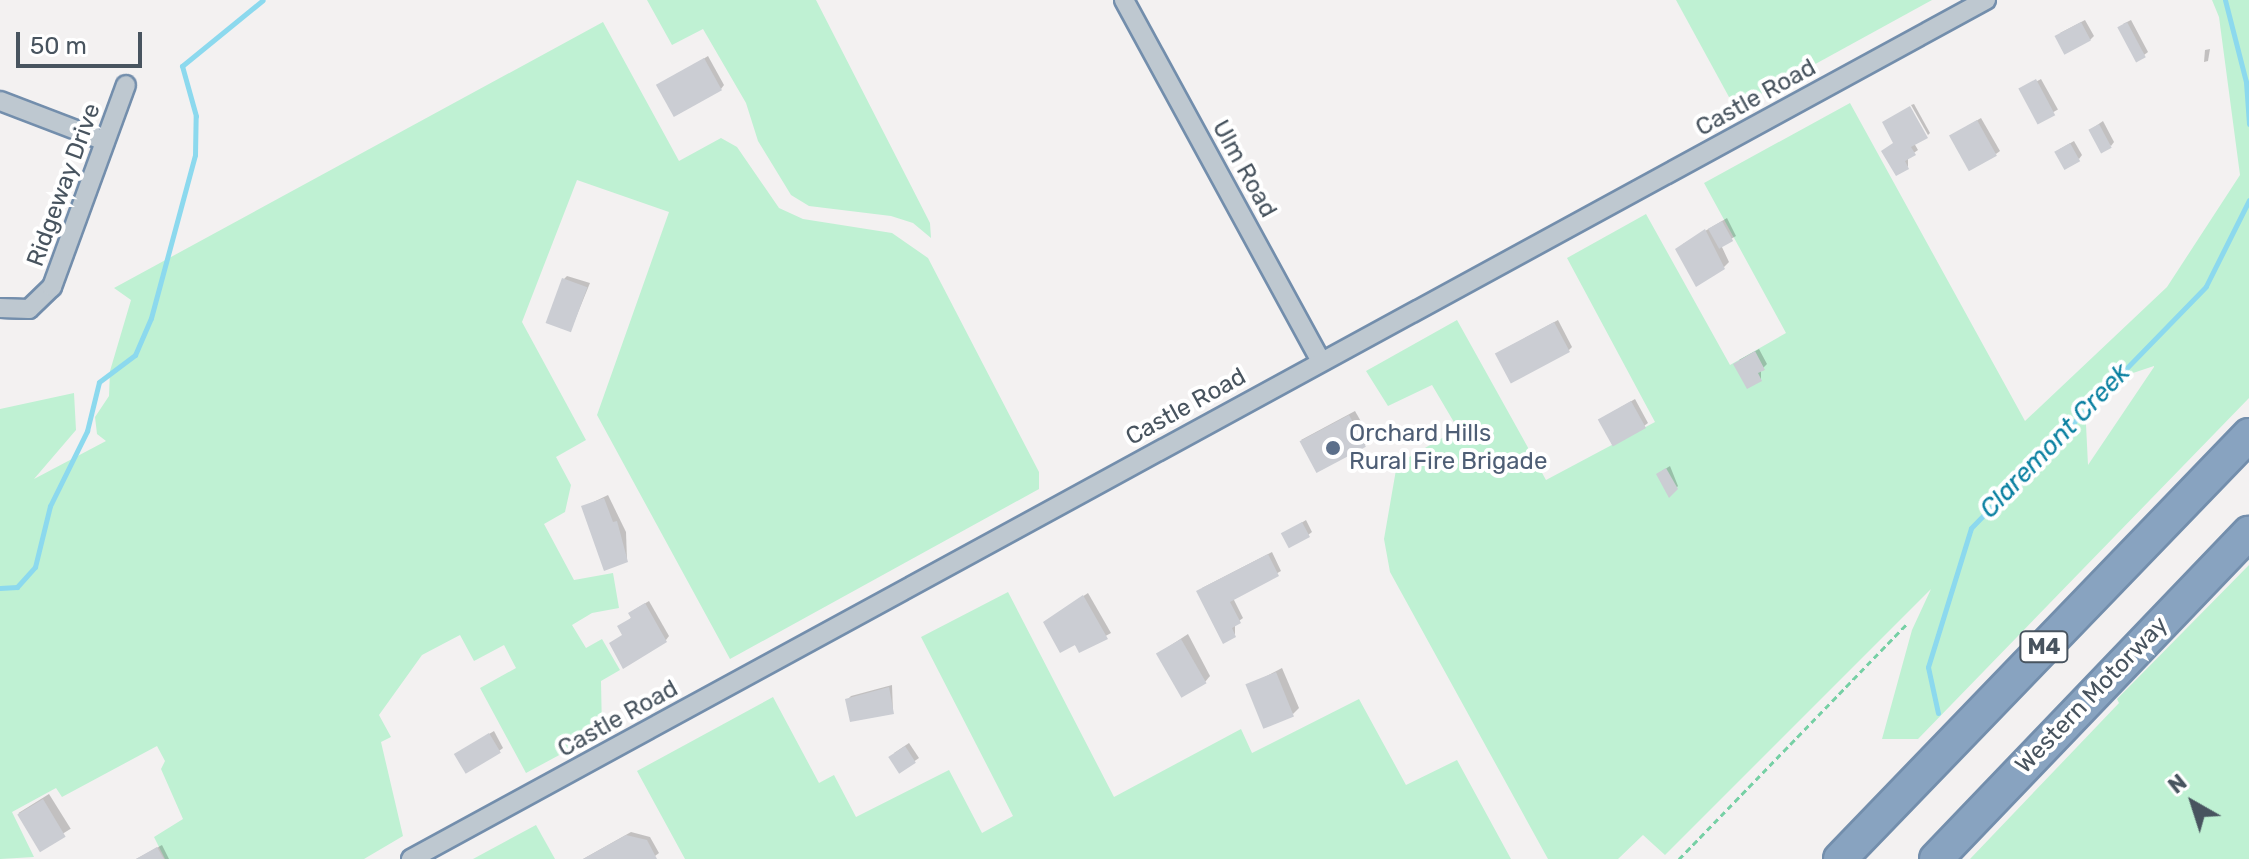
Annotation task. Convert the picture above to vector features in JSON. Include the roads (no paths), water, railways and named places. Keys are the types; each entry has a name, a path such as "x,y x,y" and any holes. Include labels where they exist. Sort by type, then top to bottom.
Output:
{"highway":[{"name":"M4","path":"1840,859 2249,435"},
{"name":"Western Motorway","path":"1936,859 2249,533"}],"street":[{"name":"Ulm Road","path":"1124,0 1321,361"},
{"name":"Castle Road","path":"411,859 1986,0"},
{"name":"Ridgeway Drive","path":"0,308 29,309 52,287 126,85"},
{"path":"0,101 105,141"}],"waterway":[{"path":"0,588 17,587 35,567 50,506 87,431 99,382 135,355 151,318 195,155 196,116 182,66 263,0"},
{"name":"Claremont Creek","path":"2225,0 2246,82 2249,124"},
{"name":"Claremont Creek","path":"1938,713 1928,667 1971,528 2206,286 2249,200"}],"place":[{"name":"Orchard Hills Rural Fire Brigade","path":"1333,448"}]}
